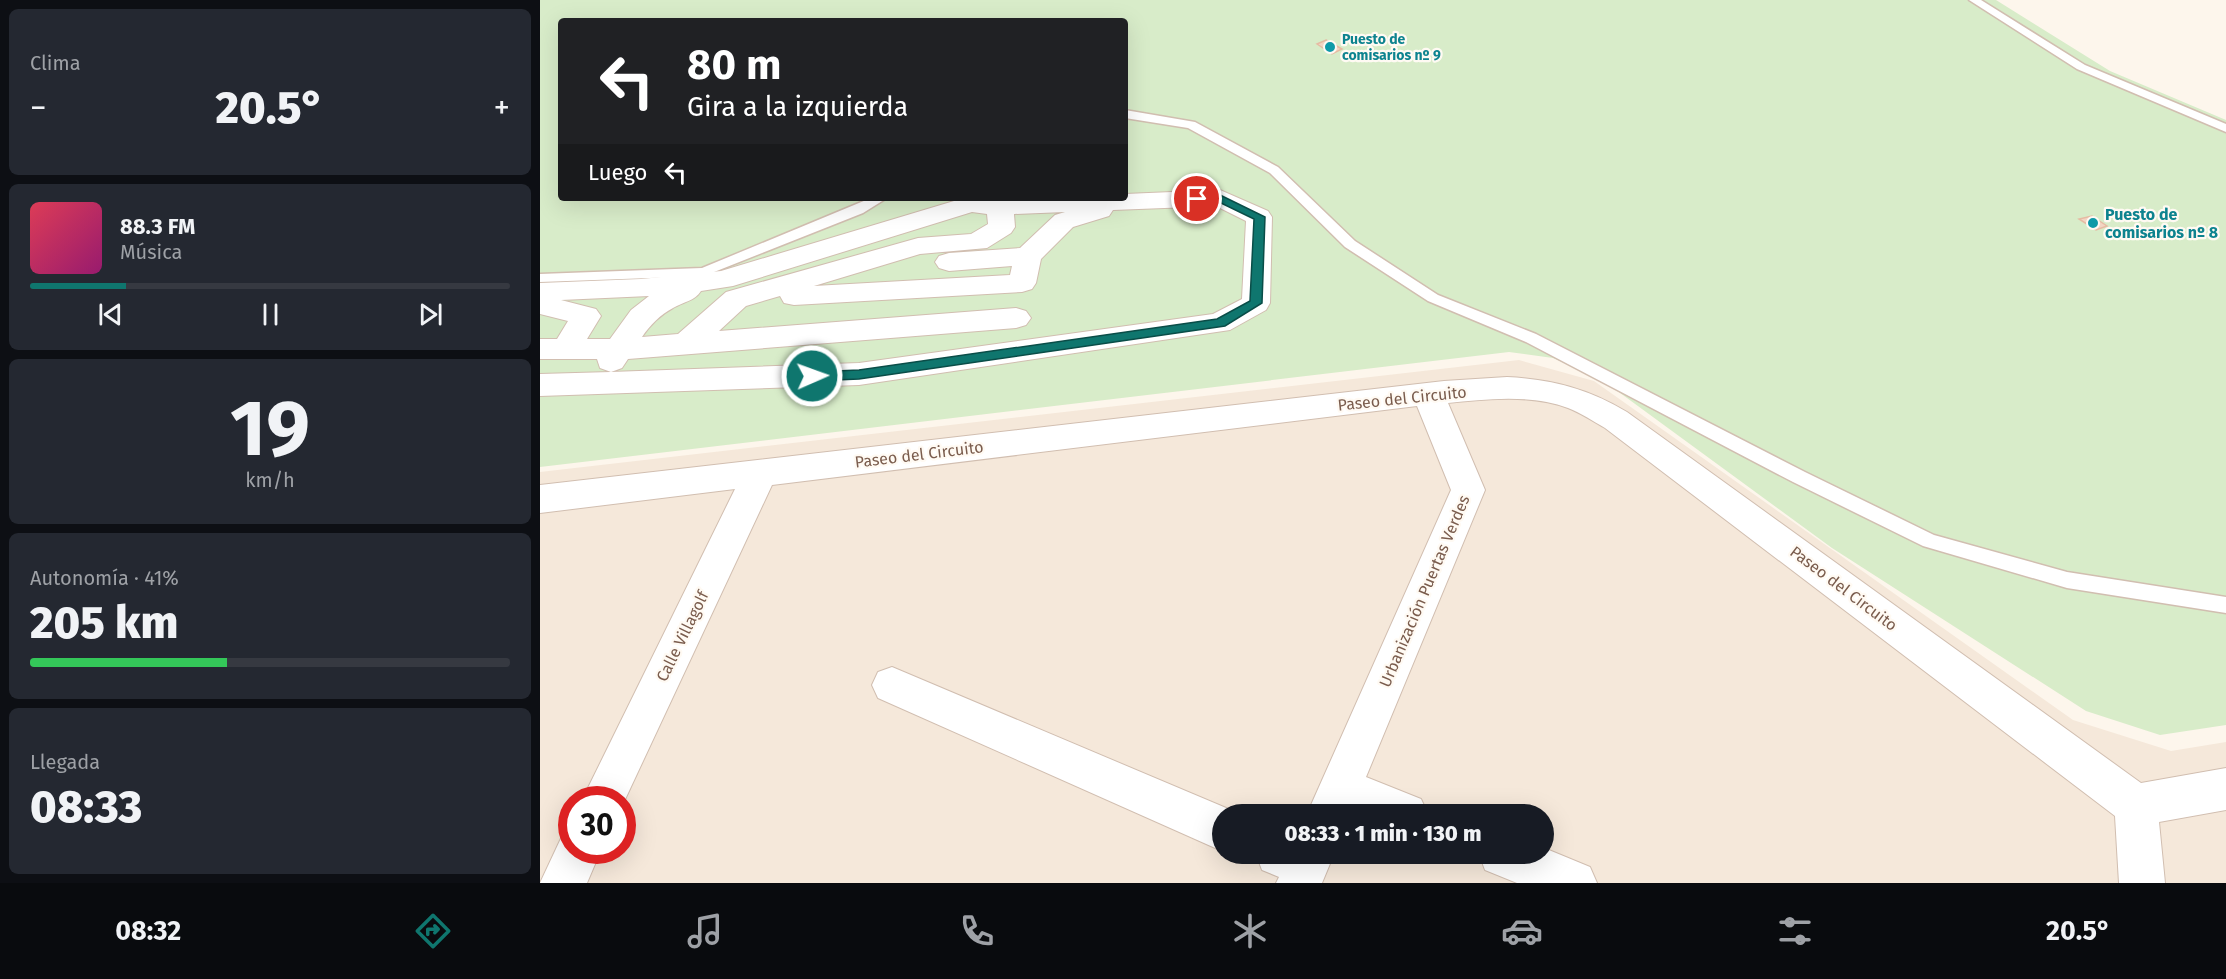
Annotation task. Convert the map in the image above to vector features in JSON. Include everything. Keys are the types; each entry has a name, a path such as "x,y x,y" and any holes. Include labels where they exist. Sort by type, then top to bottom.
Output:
{"street":[{"path":"540,385 859,374 1220,323 1256,303 1259,217 1220,198 1000,207 971,204 730,290 686,344"},
{"path":"1016,318 1025,269 1064,221 1127,202"},
{"path":"804,279 918,246 976,243 1002,228 1000,207"},
{"path":"540,292 641,288 730,290 901,266 1025,269"},
{"path":"599,383 642,316 665,297 730,290 1025,269"},
{"path":"540,305 586,316 553,349"},
{"path":"553,349 619,349 1016,318 1048,348"},
{"name":"Paseo del Circuito","path":"540,499 1497,387 1534,390 1572,397 1617,420 2136,805"},
{"name":"Urbanización Puertas Verdes","path":"1351,804 1335,801 1468,490 1428,394"},
{"name":"Calle Villagolf","path":"610,786 760,473"},
{"path":"892,685 1212,825"},
{"path":"2142,883 2136,805 2226,789"},
{"path":"563,883 572,864"},
{"path":"1526,864 1574,883"}],"lane":[{"path":"1974,0 2081,67 2226,128"},
{"path":"1128,114 1191,125 1274,170 1350,244 1433,298 1531,338 1799,477 1929,541 2067,580 2226,604"},
{"path":"540,278 704,272 875,201"}],"shaded area":[{"path":"1519,360 1594,381 2073,720 2171,751 2226,742 2226,883 540,883 540,472"}],"green space":[{"path":"540,0 1996,0 2110,71 2226,120 2226,725 2160,735 2086,711 1832,548 1601,379 1553,358 1509,352 540,467"}],"building":[{"name":"Puesto de comisarios nº 9","path":"1326,40 1342,49 1332,54 1317,44"},
{"name":"Puesto de comisarios nº 8","path":"2092,216 2107,226 2096,230 2079,219"}],"place":[{"name":"Puesto de comisarios nº 9","path":"1330,47"},
{"name":"Puesto de comisarios nº 8","path":"2093,223"}],"route":[{"path":"812,376 859,374 1220,323 1256,303 1259,217 1220,198 1197,199"}]}
